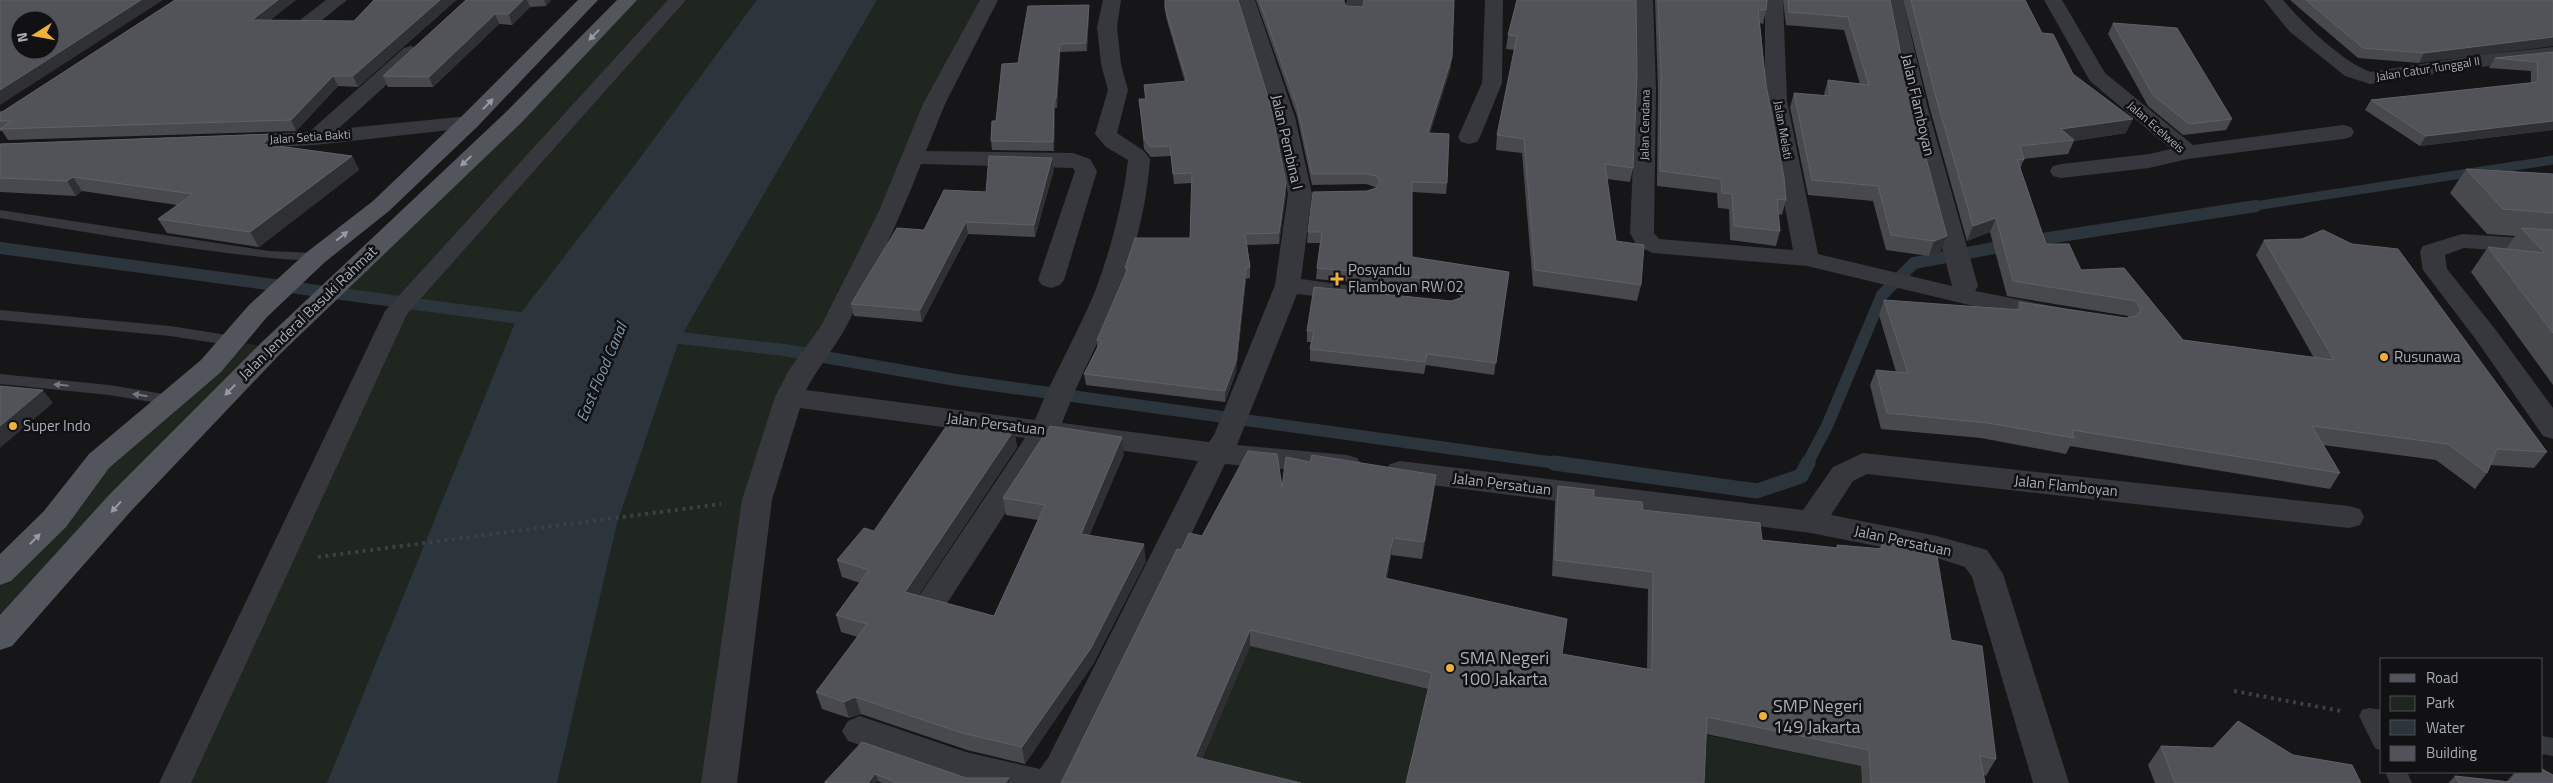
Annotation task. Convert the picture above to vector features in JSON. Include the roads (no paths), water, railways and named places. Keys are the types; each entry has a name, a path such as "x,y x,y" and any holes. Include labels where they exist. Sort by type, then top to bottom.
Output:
{"main road":[{"name":"Jalan Jenderal Basuki Rahmat","path":"0,573 55,519 99,461 212,366 258,311 316,257 381,206 470,122 589,0"},
{"name":"Jalan Jenderal Basuki Rahmat","path":"0,637 120,503 301,318 514,117 628,0"}],"street":[{"path":"310,20 338,0"},
{"path":"175,783 397,311 676,0"},
{"path":"719,783 757,500 789,398 802,370 828,333 891,211 934,104 989,0"},
{"path":"931,602 1052,411 1108,289 1129,219 1137,181 1137,156 1118,146 1106,134 1118,90 1111,64 1107,27 1112,0"},
{"name":"Jalan Pembina I","path":"1046,783 1053,780 1061,769 1226,436 1288,285 1309,194 1246,0"},
{"path":"1469,137 1492,83 1494,0"},
{"name":"Jalan Cendana","path":"1644,0 1646,90 1642,233 1646,241 1653,246 1807,259"},
{"name":"Jalan Melati","path":"1774,0 1776,101 1807,259"},
{"name":"Jalan Flamboyan","path":"1894,0 1916,106 1939,194 1951,228 1963,291"},
{"name":"Jalan Ecelweis","path":"2053,0 2097,77 2188,152"},
{"name":"Jalan Catur Tunggal II","path":"2273,0 2303,33 2352,72 2370,78 2549,55"},
{"path":"315,138 426,39"},
{"name":"Jalan Setia Bakti","path":"219,143 315,138 470,122"},
{"path":"2188,152 2343,132"},
{"name":"Jalan Ecelweis","path":"2061,170 2148,161 2188,152"},
{"path":"913,157 1073,160 1082,164 1086,171 1051,280"},
{"path":"2553,247 2462,241 2432,251 2435,270 2486,334 2553,430"},
{"path":"1807,259 1963,291 2014,308 2081,318"},
{"path":"1288,285 1374,294"},
{"name":"Jalan Persatuan","path":"789,398 1052,411 1226,436 1296,458 1811,522 1937,547 1976,558 1987,574 2051,783"},
{"name":"Jalan Flamboyan","path":"1811,522 1843,474 1863,463 2349,517"},
{"path":"860,731 1012,780 1031,783"}],"lane":[{"path":"0,214 269,255 316,257"},
{"path":"0,315 170,331 234,341"},
{"path":"0,379 109,390 170,400"},
{"path":"2375,717 2380,735"}],"water":[{"name":"East Flood Canal","path":"757,0 877,0 680,338 617,523 557,783 327,783 517,318 631,170"}],"waterway":[{"path":"2248,207 2553,160"},
{"path":"2029,241 2256,206"},
{"path":"1807,464 1827,426 1882,295 1914,263 2010,245"},
{"path":"0,248 534,320"},
{"path":"663,336 784,350 956,380 1563,464"},
{"path":"1554,463 1757,491 1801,476 1808,463"}],"place":[{"name":"Posyandu Flamboyan RW 02","path":"1337,279"},
{"name":"Rusunawa","path":"2384,357"},
{"name":"Super Indo","path":"13,426"},
{"name":"SMA Negeri 100 Jakarta","path":"1450,668"},
{"name":"SMP Negeri 149 Jakarta","path":"1763,716"}]}
